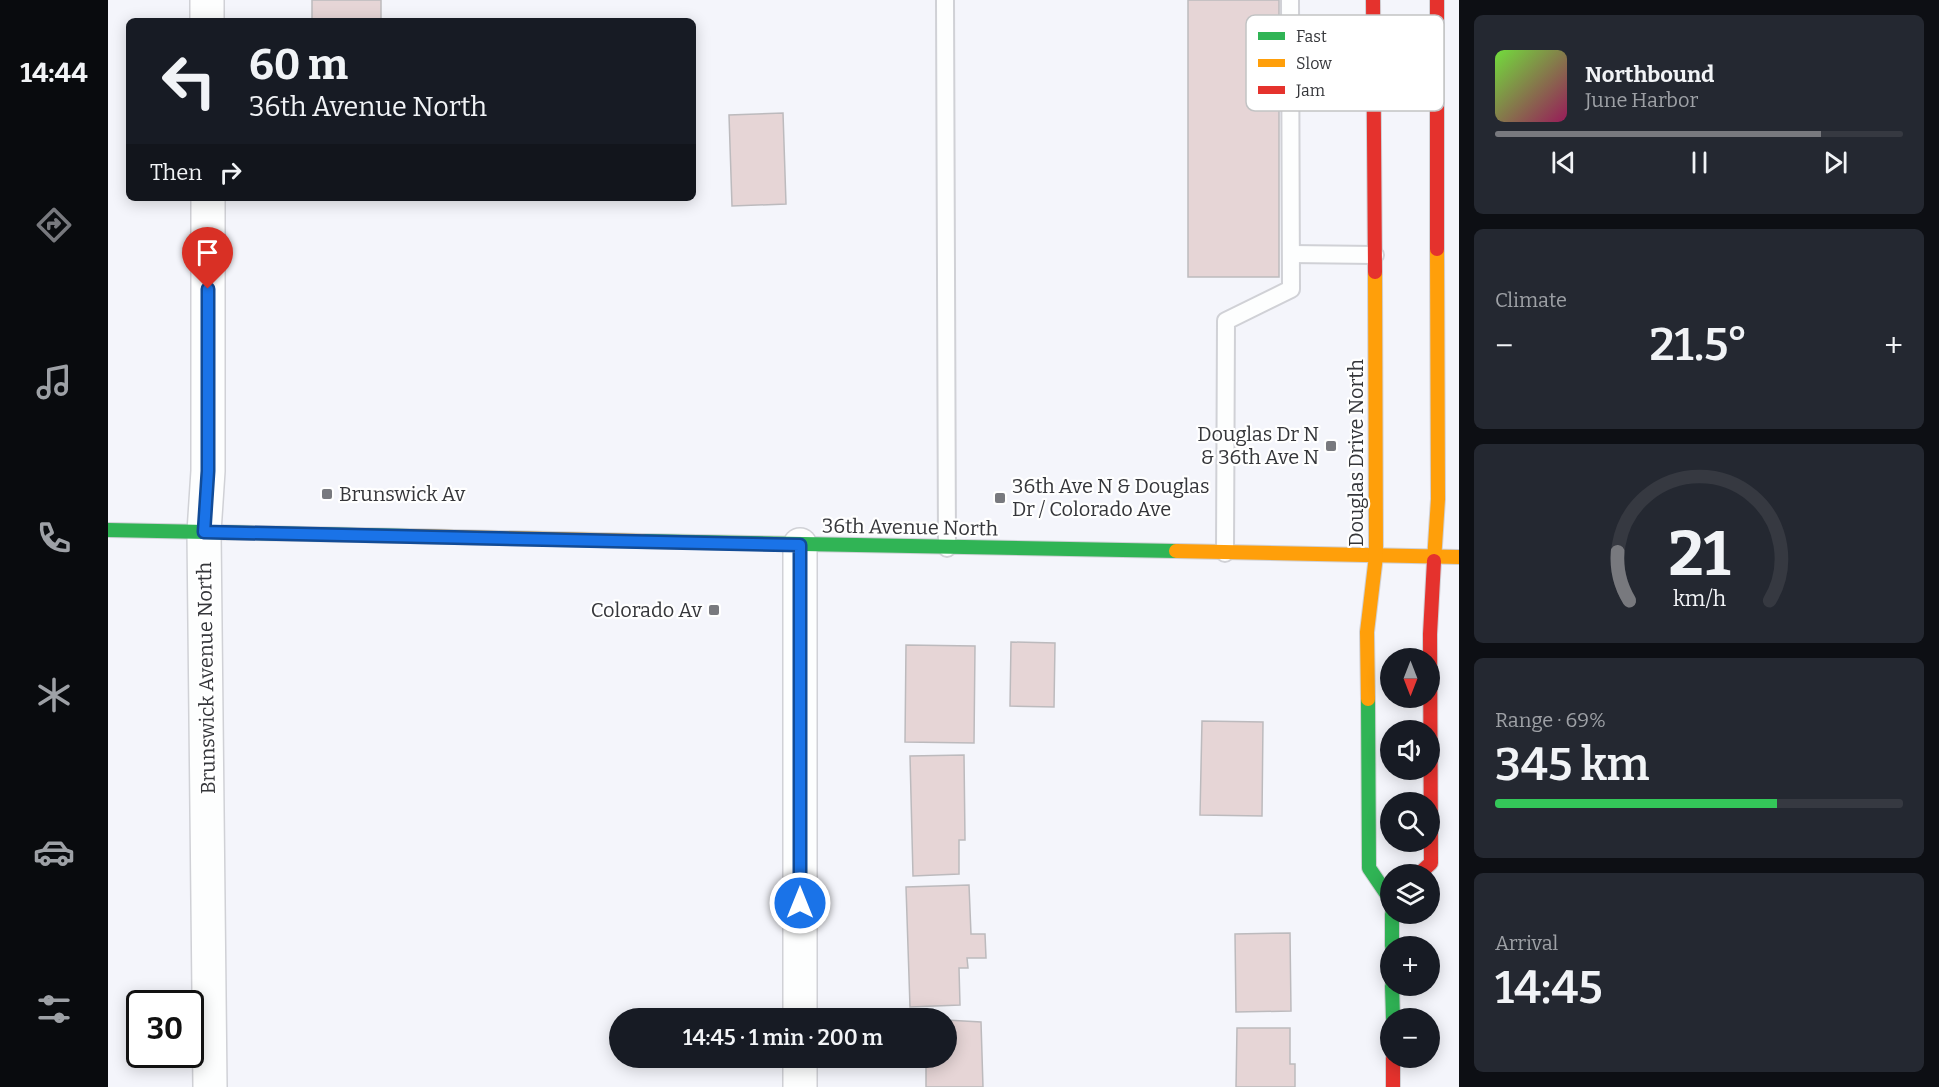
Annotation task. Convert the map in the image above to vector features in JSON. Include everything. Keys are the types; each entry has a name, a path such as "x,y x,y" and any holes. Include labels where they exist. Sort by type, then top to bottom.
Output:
{"street":[{"path":"207,0 207,18"},
{"name":"Douglas Drive North","path":"1373,0 1373,15"},
{"path":"1437,0 1437,15"},
{"name":"Douglas Drive North","path":"1374,111 1376,556 1367,632 1369,868 1380,884"},
{"path":"1430,864 1430,634 1438,499 1437,111"},
{"name":"Brunswick Avenue North","path":"208,201 208,471 204,532 210,1087"},
{"name":"36th Avenue North","path":"108,530 1459,558"},
{"path":"800,545 800,1008"},
{"path":"800,1068 800,1087"},
{"path":"1393,1068 1393,1087"}],"lane":[{"path":"945,0 947,548"},
{"path":"1290,0 1290,15"},
{"path":"1225,553 1227,321 1291,289 1290,111"},
{"path":"1291,254 1375,255"}],"building":[{"path":"312,0 381,0 381,18 312,18"},
{"path":"1188,0 1279,0 1279,15 1246,15 1246,111 1279,111 1279,277 1188,277"},
{"path":"783,113 786,204 732,206 729,115"},
{"path":"1011,642 1055,643 1054,707 1010,706"},
{"path":"906,645 975,646 974,743 905,742"},
{"path":"1202,721 1263,722 1262,816 1200,815"},
{"path":"964,755 965,840 959,840 959,874 913,876 910,756"},
{"path":"969,885 971,934 985,934 986,958 967,958 968,968 959,968 960,1005 910,1007 906,887"},
{"path":"1290,933 1291,1011 1236,1012 1235,934"},
{"path":"957,1021 981,1022 983,1087 926,1087 926,1068 957,1068"},
{"path":"1237,1028 1290,1028 1290,1064 1295,1064 1295,1087 1236,1087"}],"traffic: fast":[{"path":"108,530 410,536"},
{"path":"642,541 1176,551"},
{"path":"1368,699 1369,868 1380,884"},
{"path":"1392,924 1392,936"},
{"path":"1392,996 1393,1008"}],"traffic: slow":[{"path":"1434,561 1438,499 1437,249"},
{"path":"1368,699 1367,632 1376,556 1375,272"},
{"path":"410,536 642,541"},
{"path":"1176,551 1459,557"}],"traffic: jam":[{"path":"1373,0 1373,15"},
{"path":"1437,0 1437,15"},
{"path":"1374,111 1375,272"},
{"path":"1437,111 1437,249"},
{"path":"1430,864 1430,634 1434,561"},
{"path":"1393,1068 1393,1087"}],"place":[{"name":"Douglas Dr N & 36th Ave N","path":"1331,446"},
{"name":"Brunswick Av","path":"327,494"},
{"name":"36th Ave N & Douglas Dr / Colorado Ave","path":"1000,498"},
{"name":"Colorado Av","path":"714,610"}],"route":[{"path":"208,289 208,471 204,532 800,545 800,903"}]}
